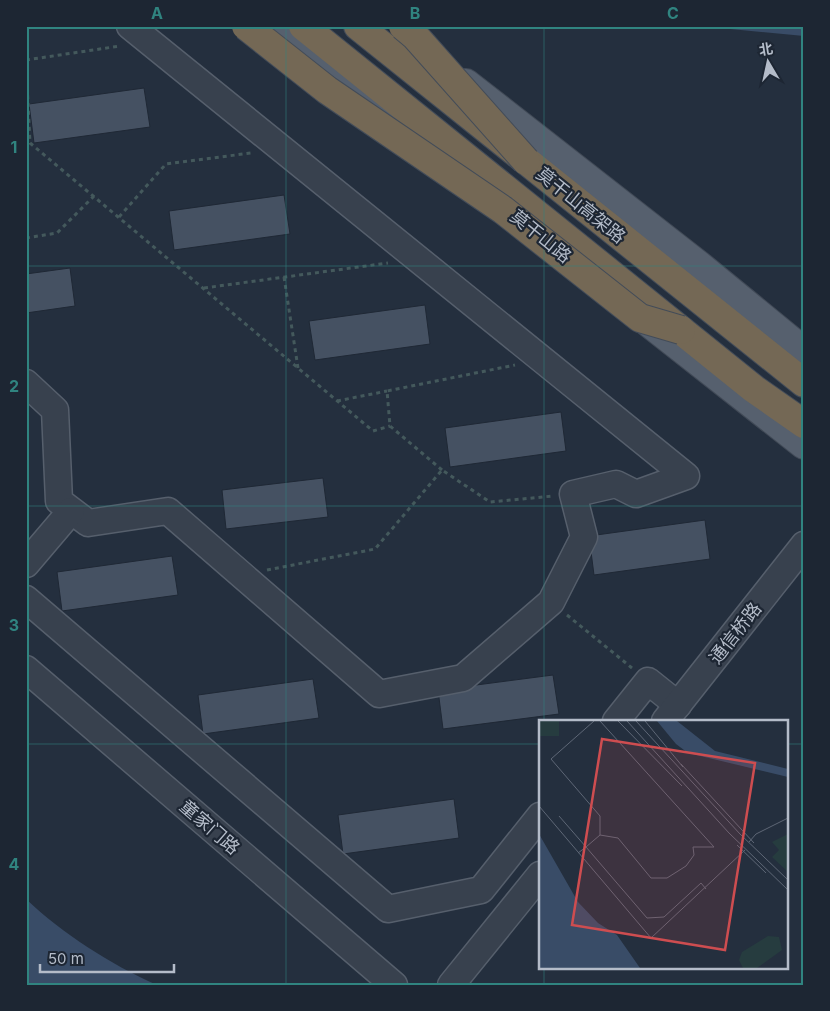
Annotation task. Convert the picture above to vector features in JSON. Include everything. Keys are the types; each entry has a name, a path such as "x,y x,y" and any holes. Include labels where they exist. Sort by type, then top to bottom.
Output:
{"highway":[{"path":"246,26 327,90 503,210 640,318 681,330"},
{"path":"303,26 754,389 804,424"},
{"name":"莫干山高架路","path":"358,26 804,382"},
{"path":"403,26 415,36 526,161"}],"main road":[{"name":"莫干山路","path":"279,26 804,445"},
{"path":"394,26 699,265 804,351"}],"street":[{"path":"26,383 55,410 58,501 88,523 168,511 379,694 463,678 551,602 584,537 574,494 616,484 636,494 686,476 140,34"},
{"path":"26,564 71,512"},
{"name":"通信桥路","path":"672,713 804,545"},
{"path":"26,599 388,909 480,890 539,817"},
{"name":"童家门路","path":"26,669 394,985"},
{"path":"617,720 648,680 672,713"},
{"path":"451,985 539,876"}],"path":[{"path":"140,34 26,62 30,143 372,431 390,426"},
{"path":"119,217 166,164 281,149"},
{"path":"26,238 58,233 94,196"},
{"path":"203,288 417,259"},
{"path":"284,277 298,368"},
{"path":"337,401 542,360"},
{"path":"387,391 390,426 442,470 490,502 574,494"},
{"path":"242,575 375,549 442,470"},
{"path":"551,602 648,680"}],"water":[{"path":"699,26 804,26 804,36"},
{"path":"26,899 71,936 122,968 157,985 26,985"}],"building":[{"path":"144,88 150,127 34,143 29,104"},
{"path":"284,195 290,234 174,250 169,211"},
{"path":"70,268 75,306 26,313 26,274"},
{"path":"425,305 430,344 315,360 309,321"},
{"path":"561,412 566,451 450,467 445,428"},
{"path":"323,478 328,517 226,529 222,490"},
{"path":"705,520 710,559 594,575 589,536"},
{"path":"172,556 178,595 62,611 57,572"},
{"path":"553,675 559,714 443,729 438,690"},
{"path":"313,679 319,718 203,734 198,695"},
{"path":"454,799 459,838 343,854 338,815"}]}
